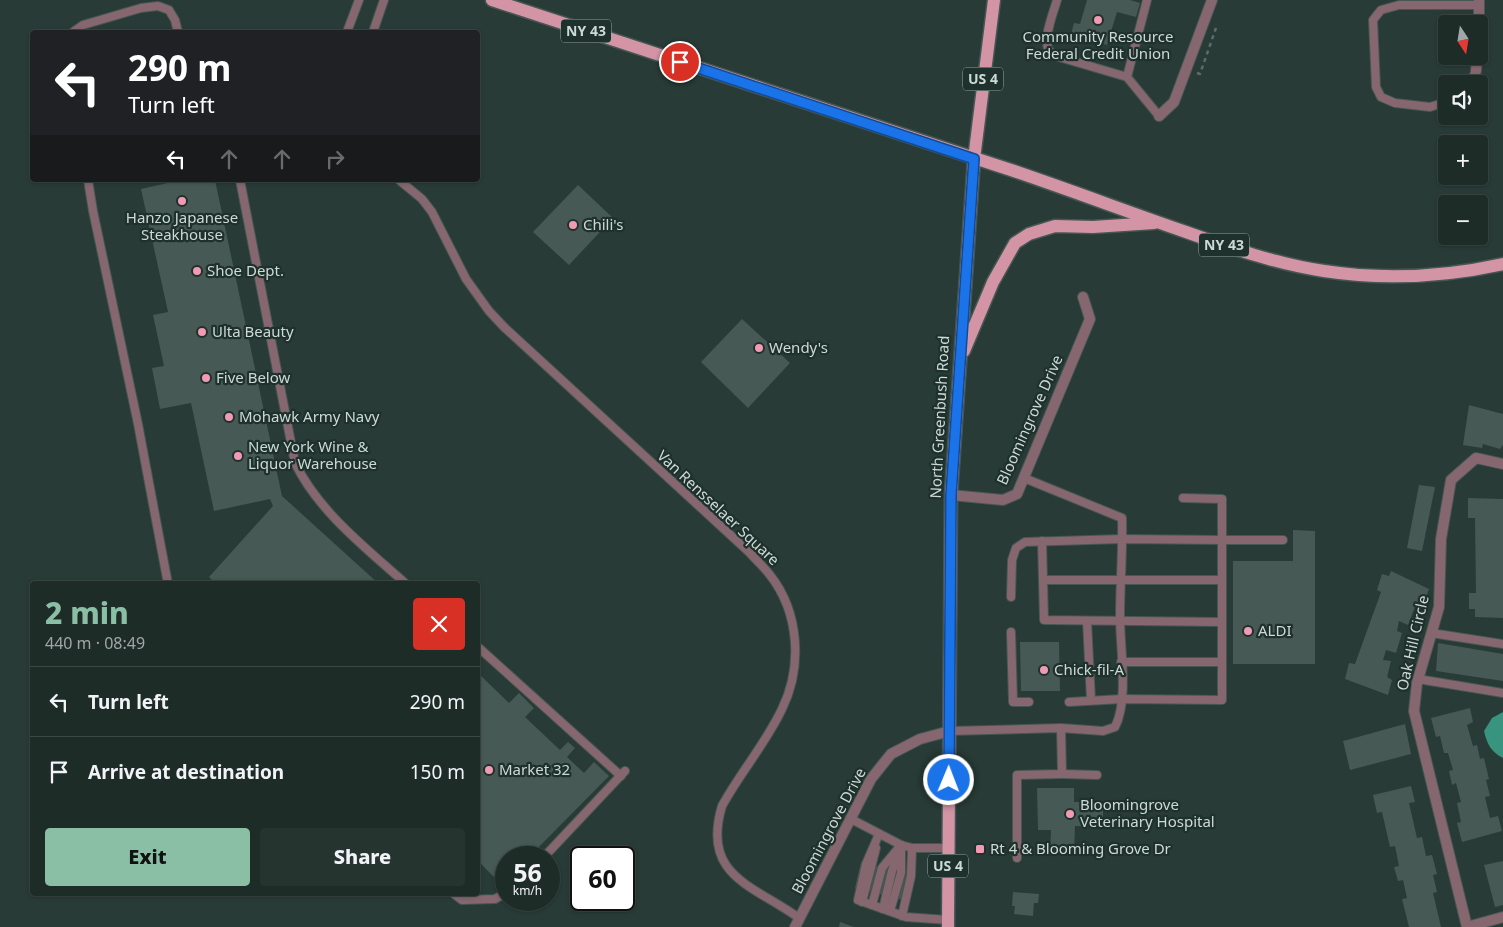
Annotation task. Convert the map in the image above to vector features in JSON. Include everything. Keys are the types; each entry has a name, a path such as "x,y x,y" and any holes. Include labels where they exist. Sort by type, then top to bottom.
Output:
{"main road":[{"name":"NY 43","path":"492,0 974,159 1159,223 1290,264 1339,273 1392,276 1429,275 1503,264"},
{"name":"North Greenbush Road","path":"948,924 951,495 974,159 994,0"},
{"path":"960,363 993,282 1015,243 1029,234 1055,226 1094,227 1159,223"}],"street":[{"path":"1159,116 1174,102 1212,0"},
{"path":"1479,2 1479,15"},
{"path":"1476,65 1476,71"},
{"name":"Bloomingrove Drive","path":"951,495 1003,500 1017,494 1090,319 1083,297"},
{"name":"Oak Hill Circle","path":"1503,464 1476,458 1451,480 1441,539 1439,607 1418,679 1414,711 1467,927 1503,917"},
{"name":"Bloomingrove Drive","path":"797,923 871,779 891,754 920,739 950,731"}],"lane":[{"path":"348,30 358,0"},
{"path":"374,30 384,0"},
{"path":"1057,0 1048,33 1047,42 1050,51 1059,57 1127,77 1159,116"},
{"path":"1127,77 1147,0"},
{"path":"1438,104 1430,107 1395,103 1381,97 1376,87 1373,20 1381,10 1399,5 1479,2"},
{"path":"76,30 83,25 141,8 158,6 169,10 176,20 178,30"},
{"path":"1474,75 1476,71"},
{"path":"88,182 138,424 167,581"},
{"path":"240,182 295,463 318,499 353,536 403,581"},
{"name":"Van Rensselaer Square","path":"401,182 422,199 432,212 466,279 489,311 504,327 749,552 770,574 781,592 790,612 795,646 794,672 790,690 773,725 722,806 717,821 716,838 719,853 726,866 736,878 797,923"},
{"path":"950,731 1062,728 1103,731 1115,727 1120,718 1122,699 1120,581 1122,518 1024,478"},
{"path":"1069,702 1122,699 1222,700 1222,499 1183,498"},
{"path":"1011,597 1010,569 1016,548 1025,542 1283,540"},
{"path":"1042,541 1044,620 1221,622"},
{"path":"1043,580 1222,580"},
{"path":"1088,621 1091,700"},
{"path":"1011,632 1013,702 1029,702"},
{"path":"1431,633 1503,644"},
{"path":"480,650 623,774 554,846"},
{"path":"1121,662 1222,662"},
{"path":"1418,679 1503,693"},
{"path":"1062,728 1062,774"},
{"path":"1017,858 1017,775 1097,775"},
{"path":"851,819 901,845 912,848 948,848"},
{"path":"879,834 866,864 858,900 902,916 948,924"},
{"path":"872,905 882,868 901,845"},
{"path":"887,910 900,873 901,845"},
{"path":"902,916 911,876 912,848"},
{"path":"457,896 462,900 495,899"}],"shaded area":[{"path":"1503,712 1503,758 1490,747 1484,731 1492,718"}],"building":[{"name":"Community Resource Federal Credit Union","path":"1087,0 1130,0 1140,3 1136,17 1117,12 1107,45 1071,34 1074,23 1080,24"},
{"path":"172,182 215,182 282,496 376,581 213,581 209,577 273,506 270,499 214,511 191,403 160,409 152,368 164,366 153,315 168,312 141,189"},
{"name":"Chili's","path":"578,185 613,218 569,265 533,232"},
{"path":"742,319 790,363 748,408 701,362"},
{"path":"1469,405 1503,414 1503,445 1500,449 1483,444 1482,448 1463,445"},
{"path":"1419,485 1435,487 1422,551 1407,548"},
{"path":"1468,498 1503,499 1503,618 1475,617 1475,609 1469,609 1469,593 1476,593 1475,518 1468,518"},
{"path":"1293,530 1315,531 1315,664 1233,664 1233,561 1293,561"},
{"path":"1391,571 1429,589 1422,607 1416,604 1408,625 1399,621 1397,631 1402,633 1396,653 1386,650 1383,660 1391,661 1387,677 1392,680 1388,695 1345,679 1349,663 1355,664 1381,592 1377,590 1382,574 1389,576"},
{"path":"1020,642 1059,642 1060,691 1021,691"},
{"path":"1438,643 1503,654 1503,681 1436,671"},
{"path":"480,675 509,703 519,693 534,708 525,717 560,750 568,742 575,748 567,757 584,773 594,762 609,776 540,846 495,846 495,878 480,863"},
{"path":"1470,708 1473,722 1467,725 1473,746 1477,745 1480,759 1484,758 1489,779 1486,780 1490,796 1485,797 1490,818 1498,816 1502,831 1462,842 1457,823 1461,822 1457,803 1461,802 1456,783 1452,785 1449,771 1453,770 1448,753 1444,753 1440,736 1436,737 1431,718"},
{"path":"1405,724 1411,754 1350,770 1343,741"},
{"path":"1411,786 1415,802 1409,803 1417,838 1422,837 1426,856 1432,855 1437,874 1433,875 1437,892 1433,893 1441,927 1409,927 1402,899 1407,898 1403,880 1398,881 1394,867 1399,866 1395,846 1390,847 1382,812 1377,813 1373,795"},
{"name":"Bloomingrove Veterinary Hospital","path":"1037,788 1074,788 1074,802 1103,802 1103,827 1075,826 1074,854 1050,853 1051,830 1038,830"},
{"path":"1503,861 1503,905 1495,907 1484,865"},
{"path":"861,862 913,877 907,901 855,888"},
{"path":"1013,892 1039,894 1038,903 1034,903 1033,916 1014,914 1015,906 1012,906"},
{"path":"840,922 854,927 839,927"}],"place":[{"name":"Community Resource Federal Credit Union","path":"1098,20"},
{"name":"Hanzo Japanese Steakhouse","path":"182,201"},
{"name":"Chili's","path":"573,225"},
{"name":"Shoe Dept.","path":"197,271"},
{"name":"Ulta Beauty","path":"202,332"},
{"name":"Wendy's","path":"759,348"},
{"name":"Five Below","path":"206,378"},
{"name":"Mohawk Army Navy","path":"229,417"},
{"name":"New York Wine & Liquor Warehouse","path":"238,456"},
{"name":"ALDI","path":"1248,631"},
{"name":"Chick-fil-A","path":"1044,670"},
{"name":"Market 32","path":"489,770"},
{"name":"Bloomingrove Veterinary Hospital","path":"1070,814"},
{"name":"Rt 4 & Blooming Grove Dr","path":"980,849"}],"route":[{"path":"680,62 974,159 951,495 949,780"}]}
